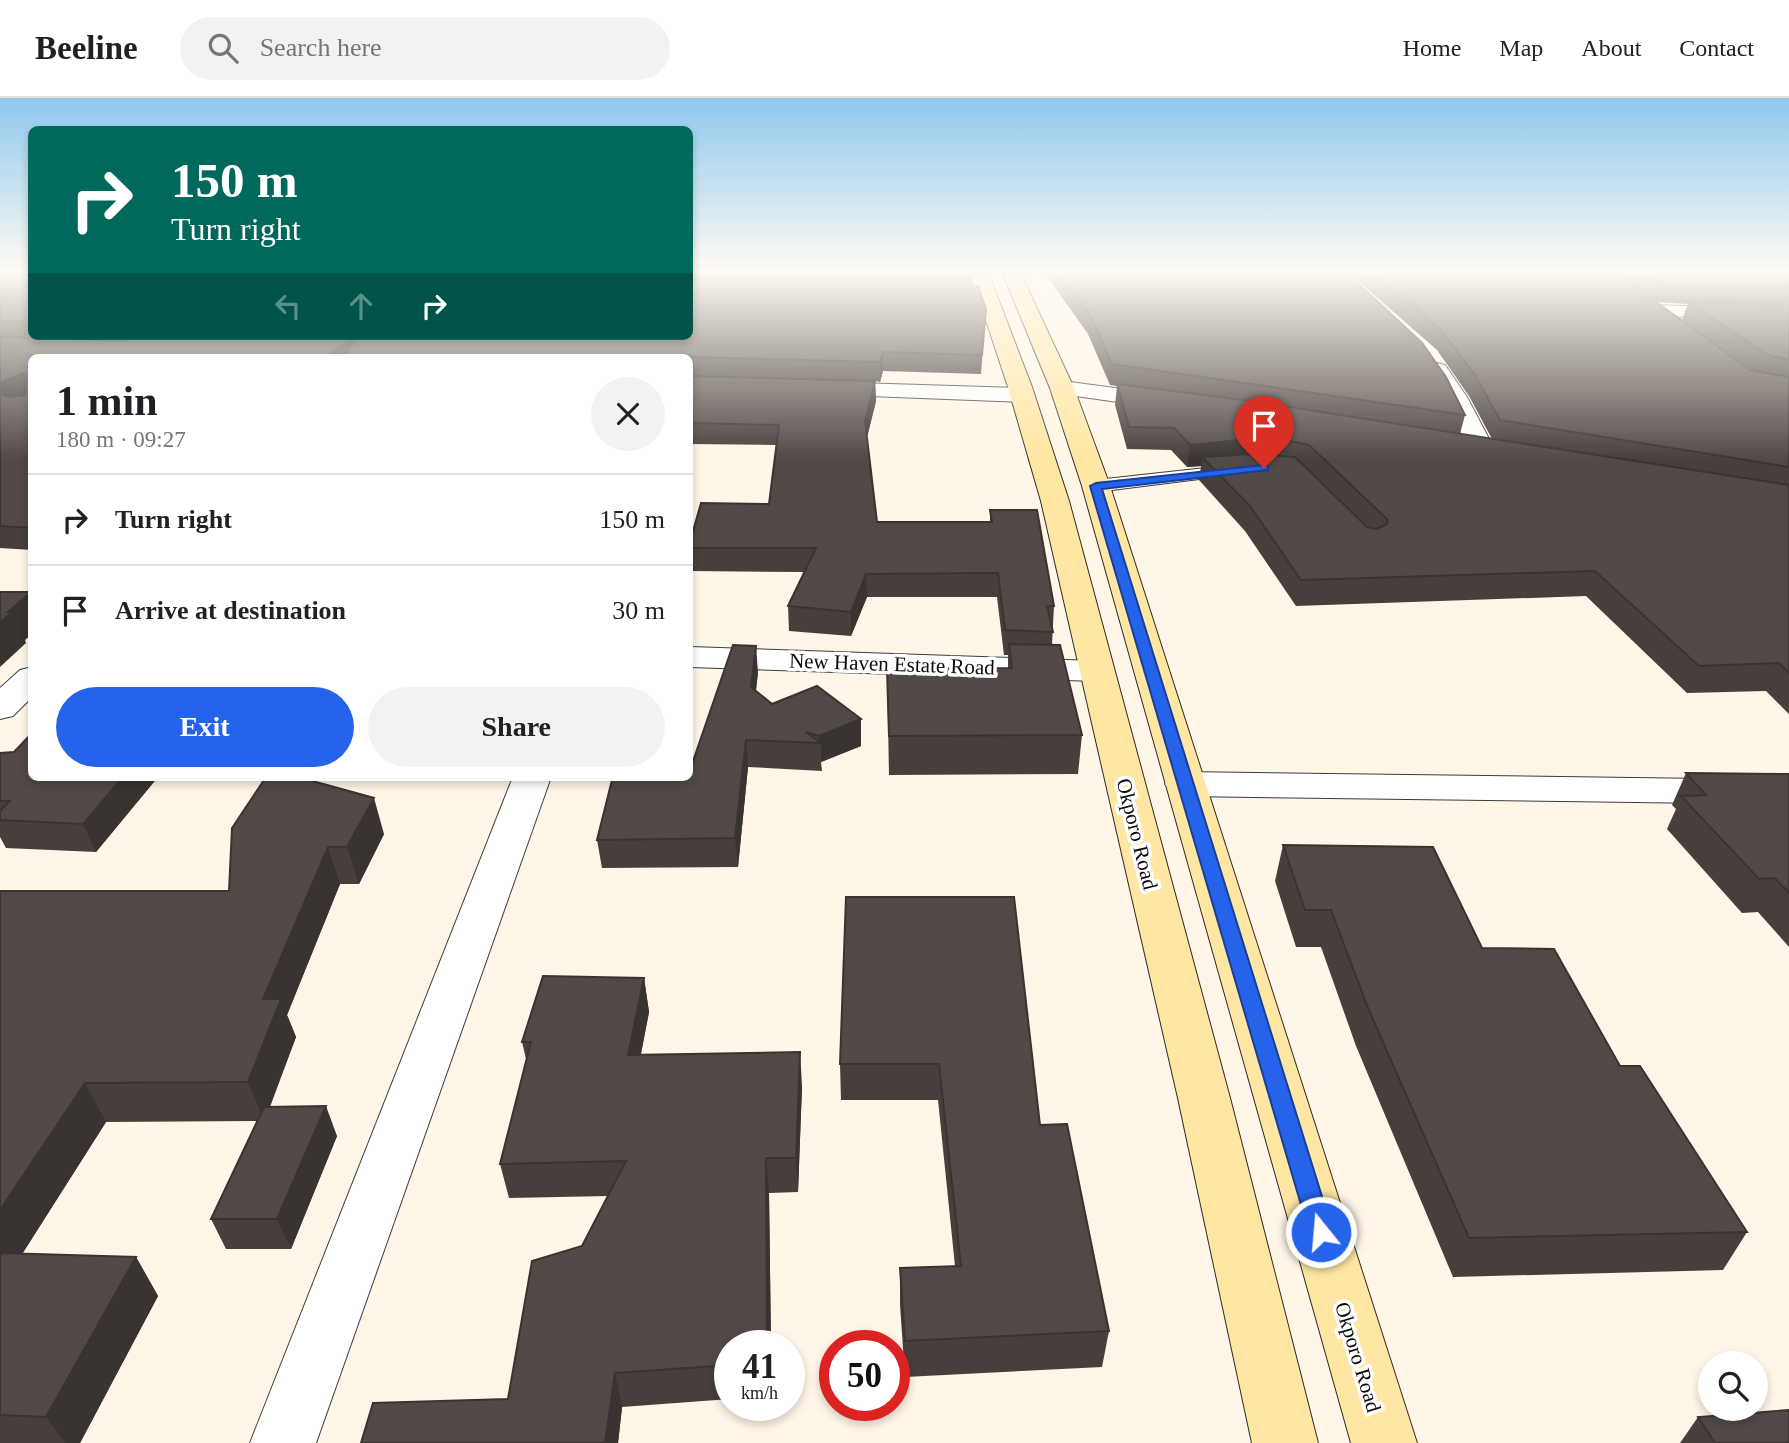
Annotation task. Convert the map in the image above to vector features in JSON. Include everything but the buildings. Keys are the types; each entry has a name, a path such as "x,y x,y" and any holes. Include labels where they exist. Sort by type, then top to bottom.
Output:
{"main road":[{"name":"Okporo Road","path":"1002,335 1055,501 1095,671 1204,1098 1285,1443"},
{"name":"Okporo Road","path":"1023,335 1062,388 1096,486 1384,1443"}],"street":[{"path":"1427,357 1455,397 1482,450"},
{"path":"1062,388 1195,406"},
{"path":"800,389 1022,394"},
{"path":"1455,446 1509,454"},
{"name":"New Haven Estate Road","path":"693,657 1095,671"},
{"path":"0,708 28,681"},
{"path":"283,1443 531,781"},
{"path":"1185,784 1789,792"}],"lane":[{"path":"1096,486 1254,469"}],"route":[{"path":"1264,468 1096,486 1321,1232"}]}
